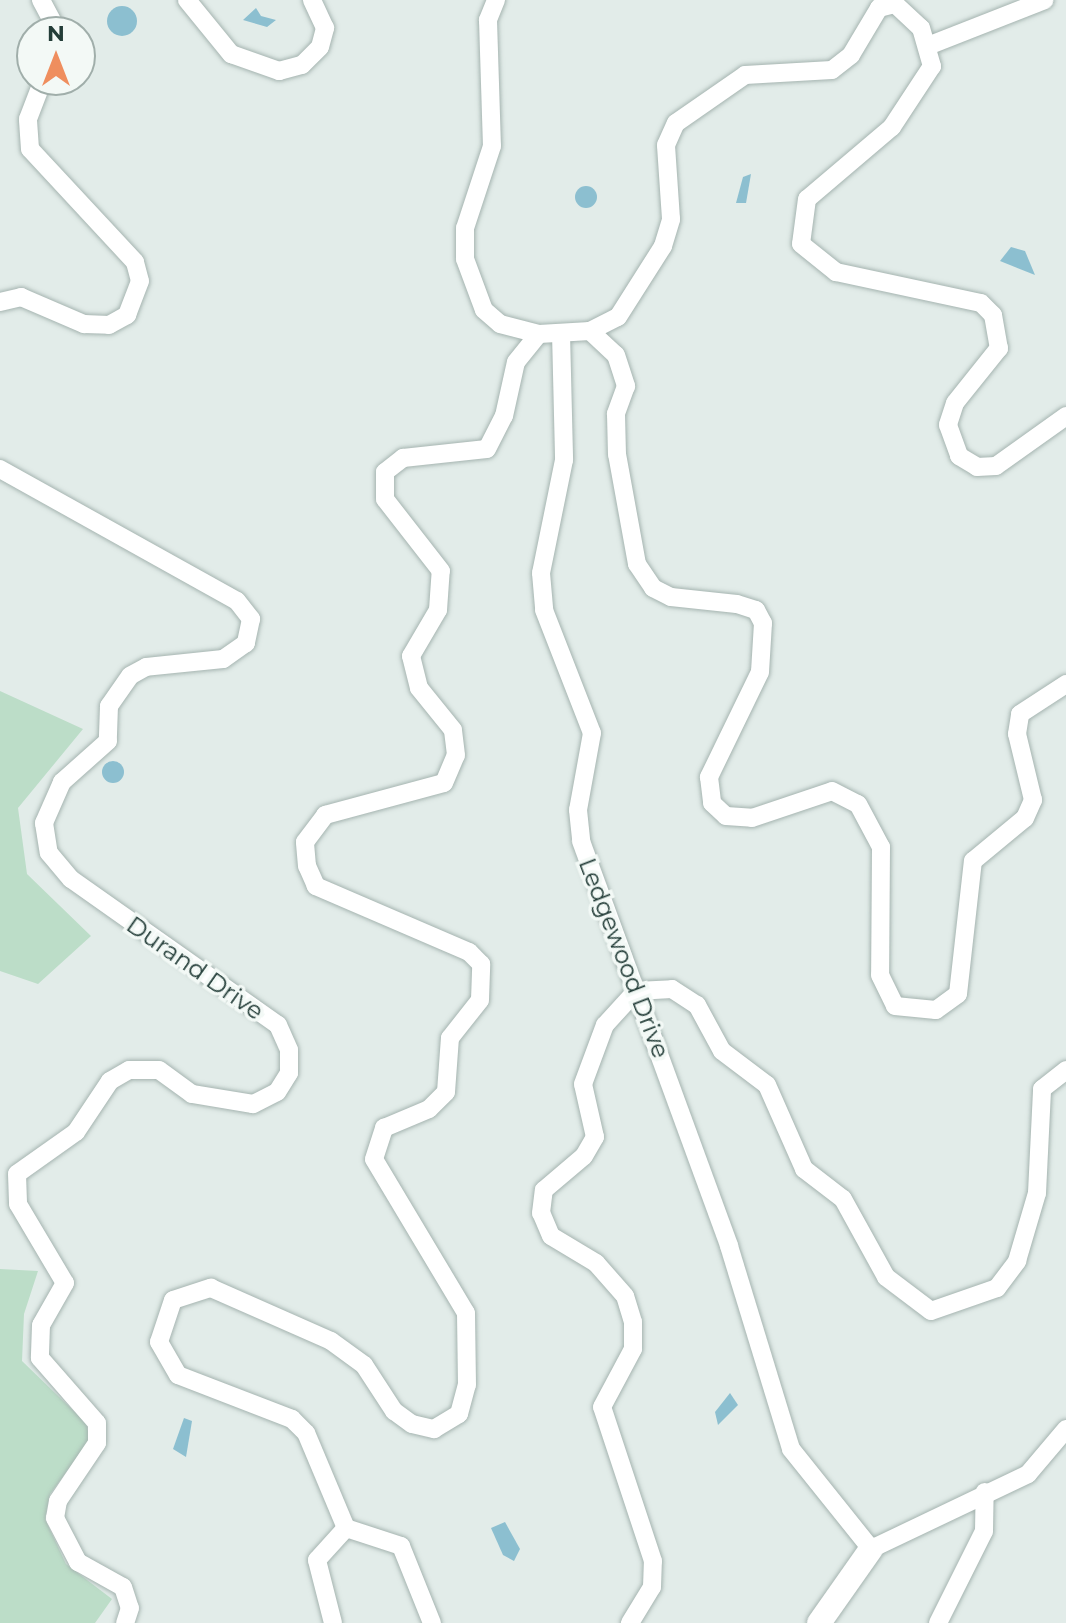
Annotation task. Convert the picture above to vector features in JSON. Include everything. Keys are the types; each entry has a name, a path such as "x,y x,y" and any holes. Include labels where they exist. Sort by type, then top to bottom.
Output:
{"street":[{"path":"187,0 231,54 279,71 302,65 320,47 325,28 312,0"},
{"path":"496,0 488,20 492,146 465,228 465,259 484,310 500,324 539,334 561,333 590,331 618,317 663,246 671,219 666,145 690,108 745,75 832,70 851,55 879,8 895,4 909,12 930,45 932,66 892,127 807,199 801,244 836,272 981,303 993,315 999,348 955,403 948,425 959,456 977,467 996,466 1066,416"},
{"path":"930,45 1045,0"},
{"path":"0,302 21,297 84,324 109,325 127,315 140,281 135,262 30,149 28,119 37,96"},
{"path":"590,331 616,355 626,386 616,414 617,454 637,564 653,588 671,597 737,604 756,610 763,623 760,672 709,777 712,803 726,816 752,818 832,791 858,804 881,847 880,975 895,1006 936,1010 958,994 973,861 1025,818 1033,800 1017,734 1020,714 1066,684"},
{"name":"Ledgewood Drive","path":"561,333 564,460 547,527 544,610 583,695 592,733 578,810 581,841 729,1246 791,1449 871,1549"},
{"path":"432,1623 401,1546 346,1528 306,1433 292,1419 178,1375 159,1342 162,1318 186,1291 221,1291 331,1341 364,1365 394,1411 412,1424 434,1429 459,1414 470,1346 466,1313 374,1151 384,1128 429,1109 446,1092 450,1038 480,1000 481,964 469,952 316,886 305,842 325,815 444,783 456,755 453,730 419,688 411,656 438,610 441,571 385,499 385,472 413,456 487,449 504,416 516,362 539,334"},
{"name":"Durand Drive","path":"0,469 237,601 251,619 246,643 223,659 130,676 109,706 108,741 62,782 44,823 49,853 71,879 278,1025 289,1050 289,1073 277,1092 253,1104 192,1094 159,1070 129,1070 110,1081 76,1132 17,1174 18,1204 65,1283 41,1325 40,1358 97,1423 97,1443 58,1501 55,1518 78,1562 123,1587 125,1623"},
{"path":"630,1623 652,1587 653,1561 602,1407 633,1349 633,1322 625,1296 596,1263 551,1236 541,1213 544,1190 584,1156 595,1137 583,1084 590,1054 636,991 672,989 697,1005 722,1051 767,1085 804,1169 843,1199 886,1277 931,1311 997,1288 1017,1261 1037,1193 1042,1089 1066,1070"},
{"path":"819,1623 871,1549 1028,1474 1066,1429"},
{"path":"938,1623 984,1531 985,1492"},
{"path":"333,1623 317,1560 346,1528"}],"green space":[{"path":"0,691 83,729 18,808 27,874 91,936 38,984 0,971"},
{"path":"0,1269 38,1271 24,1314 22,1361 86,1423 90,1440 50,1494 45,1519 66,1564 112,1599 95,1623 0,1623"}],"water":[{"path":"122,6 133,10 137,21 133,32 122,36 111,32 107,21 111,10"},
{"path":"256,8 261,16 276,20 267,27 243,20"},
{"path":"751,174 746,203 736,203 743,177"},
{"path":"586,186 594,189 597,197 594,205 586,208 578,205 575,197 578,189"},
{"path":"1011,247 1025,251 1035,275 1000,261"},
{"path":"109,761 117,761 124,772 117,783 109,783 102,776 102,768"},
{"path":"730,1393 738,1405 718,1425 715,1412"},
{"path":"184,1418 192,1421 186,1457 173,1449"},
{"path":"505,1522 520,1549 514,1561 503,1555 491,1528"}]}
